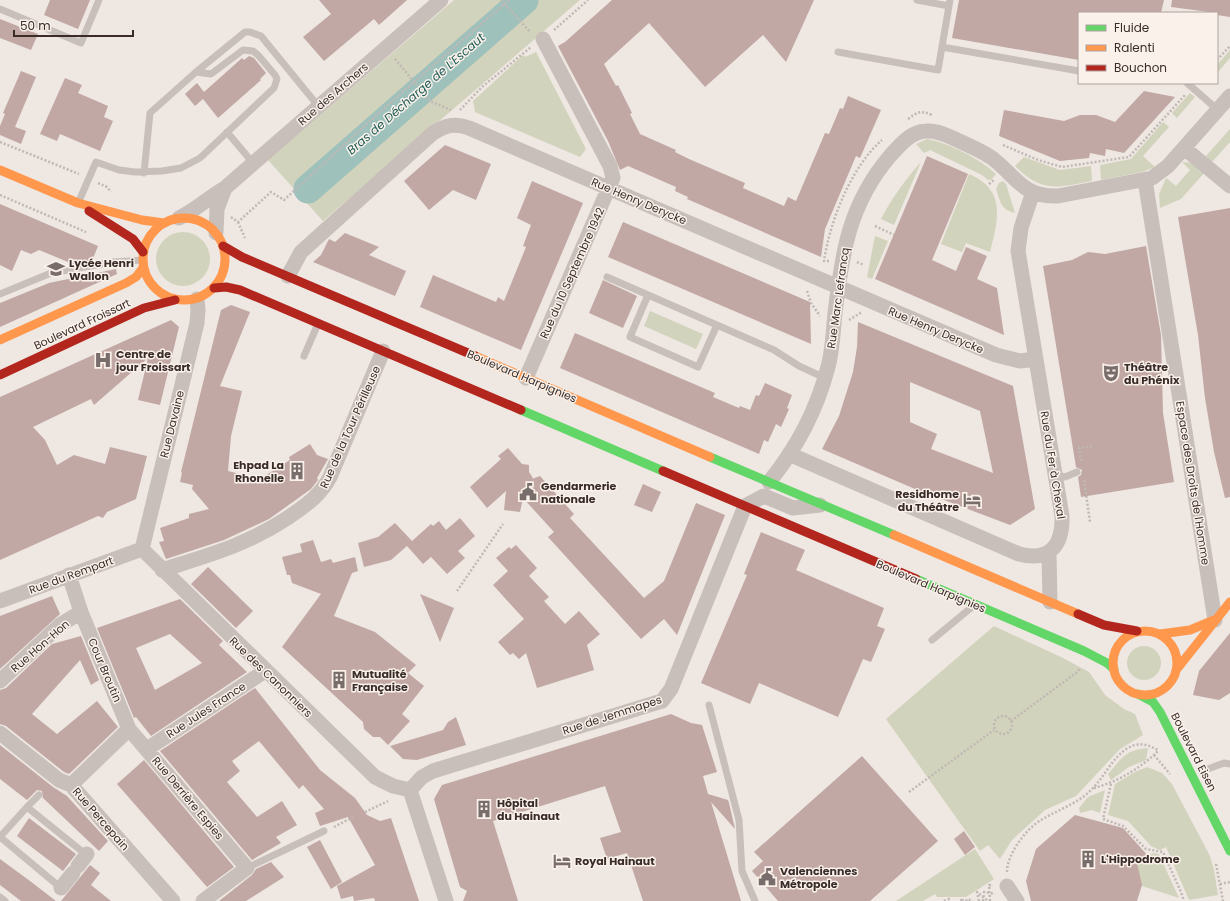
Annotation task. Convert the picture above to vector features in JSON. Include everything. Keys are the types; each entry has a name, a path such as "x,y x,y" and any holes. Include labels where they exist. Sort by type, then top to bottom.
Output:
{"main road":[{"path":"0,170 78,203 142,220 164,223"},
{"path":"78,203 133,239 143,260 150,282 157,290 175,300 197,299 214,288 224,271 225,256 223,246 216,233 200,221 179,218 164,223 152,233 143,260"},
{"name":"Boulevard Harpignies","path":"223,246 288,276 1108,627 1137,632"},
{"name":"Boulevard Froissart","path":"0,340 126,283 136,277 143,260"},
{"name":"Boulevard Harpignies","path":"214,288 226,287 240,290 1092,655 1108,663 1114,669"},
{"name":"Boulevard Froissart","path":"0,375 144,308 175,300"},
{"path":"1177,669 1177,657 1174,648 1167,639 1160,634 1149,631 1137,632 1126,637 1118,646 1114,657 1114,669 1122,685 1138,694 1154,694 1169,684 1177,669 1230,602"},
{"path":"1160,634 1202,627 1215,620"},
{"name":"Boulevard Eisen","path":"1169,684 1169,699"},
{"name":"Boulevard Eisen","path":"1138,694 1153,702 1157,708 1226,840 1230,851"}],"street":[{"name":"Rue des Archers","path":"179,218 194,211 208,198 225,188 441,0"},
{"name":"Rue du 10 Septembre 1942","path":"526,378 612,178 610,166 543,40"},
{"name":"Rue Marc Lefrancq","path":"769,482 789,454 812,412 825,378 831,351 844,249 860,200 882,166 902,142 913,134 926,131 938,132 979,150 992,158 1020,185 1033,192 1045,196 1058,196 1145,180 1158,175 1230,96"},
{"name":"Rue Henry Derycke","path":"288,276 301,252 433,133 444,126 455,124 469,128 609,188 996,356 1020,361 1035,359"},
{"path":"1184,148 1230,186"},
{"name":"Espace des Droits de l'Homme","path":"1145,180 1215,620"},
{"name":"Rue des Archers","path":"216,233 217,209 225,188"},
{"name":"Rue du Fer à Cheval","path":"1033,192 1021,228 1018,251 1062,516 1062,528 1058,543 1049,552"},
{"name":"Rue Davaine","path":"142,549 197,323 197,299"},
{"name":"Rue de la Tour Périlleuse","path":"162,570 249,540 276,525 314,499 325,487 330,477 383,351"},
{"path":"789,454 1019,554 1036,556 1049,552 1050,602"},
{"path":"745,506 764,496 793,508 821,504"},
{"name":"Rue de Jemmapes","path":"410,790 422,777 433,771 656,703 666,698 675,680 745,506"},
{"name":"Rue des Canonniers","path":"142,549 375,777 393,786 410,790"},
{"name":"Rue du Rempart","path":"0,601 142,549"},
{"name":"Cour Broutin","path":"69,575 81,612 129,729"},
{"name":"Rue Hon-Hon","path":"0,681 60,626 81,612"},
{"name":"Rue Jules France","path":"147,749 265,671"},
{"path":"71,785 129,729"},
{"name":"Rue Derrière Espies","path":"129,729 247,868"},
{"name":"Rue Percepain","path":"0,733 52,779 71,785 173,901"},
{"path":"410,790 446,901"},
{"path":"61,888 81,862"},
{"path":"203,901 247,868"},
{"path":"1007,886 1017,901"}],"lane":[{"path":"0,10 81,43 99,0"},
{"path":"838,52 938,70 950,3 917,0"},
{"path":"144,173 150,113 240,35 250,32 261,36 319,107"},
{"path":"942,47 1078,71"},
{"path":"78,203 96,162 119,170 144,173 172,170 191,163 207,152 274,88 277,79 275,74 258,54 248,50 238,52 210,74 196,72"},
{"path":"1188,84 1218,110"},
{"path":"227,132 253,163"},
{"path":"0,294 51,272 113,262 143,260"},
{"path":"607,277 774,350 799,366 825,378"},
{"path":"648,295 630,337 698,368 717,325"},
{"path":"304,356 318,324"},
{"path":"1055,475 1064,477 1081,472"},
{"path":"932,640 974,604"},
{"path":"709,705 739,820 742,871 754,901"},
{"path":"1205,770 1224,763 1230,764"},
{"path":"39,795 0,837 61,888"},
{"path":"27,808 81,862"},
{"path":"247,868 324,831"},
{"path":"0,897 5,901"}],"path":[{"path":"501,0 520,23"},
{"path":"217,209 238,222 271,192 284,200 509,0"},
{"path":"386,48 430,100 458,112 482,87 513,61 543,40 588,0"},
{"path":"1218,59 1230,46"},
{"path":"0,142 107,187 114,197"},
{"path":"0,195 88,233"},
{"path":"875,226 894,235"},
{"path":"1090,522 1081,472 1079,448 1093,446"},
{"path":"457,591 502,524"},
{"path":"1011,721 1076,673 1092,655"},
{"path":"1007,716 1011,721 1012,727 1006,734 1000,734 994,730 994,722 998,717 1007,716"},
{"path":"909,792 994,730"},
{"path":"1094,788 1111,784 1154,755 1158,750 1175,741"},
{"path":"1007,886 1007,866 1017,843 1040,820 1078,802 1094,788 1121,754 1134,745 1146,744 1158,750"},
{"path":"1154,755 1175,779"},
{"path":"1111,784 1103,819 1123,826 1146,849 1163,852 1184,901"},
{"path":"324,831 353,817"},
{"path":"1214,859 1223,901"},
{"path":"1220,884 1230,882"},
{"path":"979,901 977,892 988,901"},
{"path":"944,901 949,899 950,901"},
{"path":"966,901 967,899 973,901"}],"green space":[{"path":"454,0 580,0 323,221 268,160"},
{"path":"1230,50 1230,58 1218,72 1218,64"},
{"path":"536,52 586,149 580,157 475,112 473,101 523,55 525,57"},
{"path":"1190,93 1195,97 1177,118 1172,113"},
{"path":"1163,122 1169,127 1143,156 1155,167 1142,172 1101,180 1100,165 1131,159"},
{"path":"1230,129 1230,142 1212,162 1206,156"},
{"path":"927,139 945,144 964,152 996,174 991,180 988,180 982,175 930,150 924,153 916,144"},
{"path":"1024,157 1060,170 1091,166 1092,181 1059,186 1042,184 1025,175 1015,166"},
{"path":"921,162 894,225 881,219 899,189"},
{"path":"1182,162 1193,163 1205,172 1181,199 1160,208 1159,194 1166,178 1176,186 1190,170"},
{"path":"969,174 989,188 997,207 997,217 990,252 966,243 962,252 941,244"},
{"path":"1003,181 1006,184 1015,213 1006,210 1000,202 996,189 999,183"},
{"path":"178,232 188,232 198,236 206,244 210,254 210,264 206,274 198,282 188,286 178,286 168,282 160,274 156,264 156,254 160,244 168,236"},
{"path":"875,236 888,241 872,279 867,277"},
{"path":"650,311 703,334 696,349 644,326"},
{"path":"994,626 1063,658 1089,672 1105,695 1124,709 1135,714 1143,735 1120,749 1076,796 1045,810 1012,840 1000,859 988,845 980,851 886,719"},
{"path":"1141,646 1147,646 1151,647 1158,653 1161,663 1160,670 1154,677 1147,680 1141,680 1137,679 1130,673 1127,666 1127,660 1128,656 1134,649"},
{"path":"1148,748 1146,760 1129,767 1111,780 1108,774 1121,759 1129,753"},
{"path":"1147,767 1162,773 1172,784 1210,856 1218,895 1189,900 1166,847 1160,850 1151,846 1128,821 1108,815 1115,784 1135,772"},
{"path":"1105,790 1100,813 1092,810 1080,813 1079,808 1088,797"},
{"path":"975,849 994,879 966,897 937,897 935,894 923,901 896,901"},
{"path":"1153,853 1159,854 1179,898 1139,885 1134,862"}],"building":[{"path":"50,0 90,0 78,29 44,15"},
{"path":"319,0 407,0 379,25 374,19 324,61 303,37 331,14"},
{"path":"612,0 814,0 786,62 763,35 705,87 649,23 604,64 616,86 618,85 632,113 630,114 640,134 676,150 675,152 689,159 745,183 743,188 784,206 788,197 796,201 825,133 829,134 840,108 843,109 848,96 881,110 860,158 856,156 825,229 821,257 687,199 688,197 675,191 676,187 628,166 620,170 608,141 558,46 565,42"},
{"path":"959,0 1164,0 1161,12 1078,12 1078,60 952,38"},
{"path":"1172,0 1230,0 1230,17 1218,15 1218,12 1171,7"},
{"path":"0,19 38,34 31,50 0,38"},
{"path":"249,56 254,58 266,73 260,79 261,80 218,118 203,99 195,106 185,94 197,83 204,92 242,58 244,60"},
{"path":"21,71 36,77 15,127 26,131 21,144 0,135 0,126 5,114 3,113"},
{"path":"65,78 82,85 78,93 108,106 104,117 113,121 100,151 60,134 57,141 40,134"},
{"path":"1144,91 1175,97 1124,153 1106,149 1105,156 1090,153 1089,158 1060,161 999,136 1004,110 1064,121 1080,115 1096,115 1115,122"},
{"path":"445,145 491,164 476,200 453,190 429,210 404,181"},
{"path":"927,156 968,174 932,260 956,271 966,247 987,256 977,279 997,288 1004,335 875,279"},
{"path":"532,181 583,203 521,350 420,307 433,275 496,302 498,297 504,301 526,247 523,246 531,225 517,218"},
{"path":"0,204 98,246 92,261 73,264 39,250 31,254 21,250 12,271 0,265"},
{"path":"1230,208 1230,497 1225,498 1214,452 1205,398 1198,335 1178,217"},
{"path":"623,222 810,302 811,344 608,257"},
{"path":"345,233 379,247 369,255 406,271 395,296 313,262 321,255 329,239 335,242"},
{"name":"Théâtre du Phénix","path":"1146,246 1161,335 1163,413 1174,482 1081,497 1078,477 1081,475 1082,470 1076,467 1043,266 1072,260 1088,252 1105,254"},
{"path":"116,269 117,274 0,327 0,303 49,283"},
{"path":"603,280 637,296 623,328 589,313"},
{"name":"Ehpad La Rhonelle","path":"231,305 250,312 220,386 242,391 231,436 228,471 260,479 290,460 289,457 310,444 317,455 328,459 317,478 318,480 311,489 269,519 224,540 166,559 159,542 164,541 160,528 189,518 189,514 209,509 192,489 193,485 180,482 181,472 221,310"},
{"path":"171,320 179,327 160,405 138,400 148,358 94,405 91,399 33,427 45,440 57,465 74,455 105,464 110,447 147,456 136,499 107,512 103,518 98,516 0,560 0,397"},
{"path":"858,322 1013,386 1035,509 1010,525 915,489 822,449 839,416 853,372 857,347","holes":["910,382 980,411 993,473 931,449 937,434 910,422"]},
{"path":"575,333 715,393 713,397 739,408 740,406 750,410 756,395 759,396 765,383 792,395 787,408 789,409 781,427 776,424 768,442 764,440 759,454 560,368"},
{"path":"508,448 522,464 529,465 529,472 533,478 532,479 540,476 574,514 570,518 644,598 664,581 696,503 725,515 677,635 664,619 641,639 548,537 554,532 523,498 520,512 504,510 506,491 487,508 470,487 501,459 498,456"},
{"path":"643,484 661,492 652,512 634,505"},
{"path":"460,518 475,536 458,551 465,558 447,574 431,557 423,564 407,546 391,560 364,567 358,543 378,537 395,523 412,541 431,524 433,526 439,521 446,530"},
{"path":"761,532 805,550 796,570 884,608 877,626 885,629 871,662 863,659 838,717 759,683 750,704 701,683 747,575 744,574"},
{"name":"Mutualité Française","path":"313,540 321,562 331,559 333,563 355,557 358,571 352,573 334,616 375,632 416,665 408,673 424,686 402,714 410,721 388,745 380,737 373,737 364,729 363,722 282,647 321,594 292,583 290,575 287,575 282,557 302,552 300,544"},
{"path":"516,545 537,568 529,576 549,597 544,601 565,624 579,611 600,634 587,645 594,670 537,688 526,653 519,659 513,653 510,655 498,642 524,619 493,585 508,571 496,558 509,547 511,549"},
{"path":"208,567 253,611 236,628 191,584"},
{"path":"420,594 454,608 440,642"},
{"path":"52,596 60,614 0,669 0,616"},
{"path":"180,599 223,641 219,645 247,672 151,736 136,717 134,718 97,628","holes":["170,634 202,663 155,690 136,648"]},
{"path":"1230,633 1230,693 1219,700 1193,695 1199,671"},
{"path":"81,636 99,680 91,685 80,660 32,714 57,734 97,701 118,727 69,774 64,772 6,726 0,724 0,690 6,688 52,644"},
{"path":"255,688 320,770 355,798 367,815 380,821 391,818 419,901 375,901 374,898 354,901 353,896 341,899 337,886 375,865 348,817 320,826 315,813 324,809 303,785 299,789 259,741 232,761 240,771 227,782 257,817 282,801 297,825 276,837 281,843 252,860 160,751"},
{"name":"Hôpital du Hainaut","path":"671,714 691,723 702,725 717,772 703,776 708,794 728,800 729,803 735,829 711,802 741,901 643,901 627,853 607,859 600,838 621,832 605,786 493,821 518,901 463,901 467,891 460,887 434,799 442,785"},
{"path":"456,717 466,745 417,760 403,759 390,746 443,730 448,722"},
{"path":"0,745 53,787 67,796 108,841 99,851 43,798 42,791 37,790 27,800 0,779"},
{"path":"862,756 938,841 870,901 778,901 752,871 763,861 754,852"},
{"path":"144,760 234,867 207,887 117,784"},
{"name":"L'Hippodrome","path":"1075,815 1123,828 1149,857 1137,863 1142,885 1137,901 1031,901 1026,881 1036,849"},
{"path":"29,818 76,854 63,871 17,836"},
{"path":"964,831 975,847 965,855 954,839"},
{"path":"320,840 342,882 331,889 307,847"},
{"path":"0,859 56,901 21,901 0,885"},
{"path":"271,862 284,877 246,901 219,901 252,875 256,869"},
{"path":"90,865 100,873 91,885 111,901 61,901"}],"waterway":[{"name":"Bras de Décharge de L'Escaut","path":"308,189 524,0"}],"traffic: fast":[{"path":"521,410 663,471"},
{"path":"710,457 894,535"},
{"path":"916,579 1084,651 1107,663 1114,669"},
{"path":"1138,694 1153,702 1160,712 1230,851"}],"traffic: slow":[{"path":"0,170 78,203 142,220 164,223"},
{"path":"176,218 192,218 207,225 218,236 225,251 225,259 225,267 222,275 213,288 200,297 192,300 176,300 161,293 150,282 143,267 143,251 150,236 161,225 176,218"},
{"path":"0,340 126,283 136,277 143,268"},
{"path":"475,356 710,457"},
{"path":"894,535 1078,614"},
{"path":"1177,669 1230,602"},
{"path":"1160,634 1190,630 1214,620"},
{"path":"1139,631 1151,631 1168,640 1175,651 1177,663 1175,675 1168,686 1151,695 1139,695 1127,690 1118,681 1113,669 1113,657 1118,645 1127,636 1139,631"}],"traffic: jam":[{"path":"89,211 133,239 143,252"},
{"path":"223,246 242,257 475,356"},
{"path":"214,288 226,287 240,290 521,410"},
{"path":"0,375 144,308 175,300"},
{"path":"663,471 916,579"},
{"path":"1078,614 1104,625 1137,631"}],"place":[{"name":"Lycée Henri Wallon","path":"56,269"},
{"name":"Centre de jour Froissart","path":"103,360"},
{"name":"Théâtre du Phénix","path":"1111,373"},
{"name":"Ehpad La Rhonelle","path":"297,471"},
{"name":"Gendarmerie nationale","path":"528,492"},
{"name":"Residhome du Théâtre","path":"972,500"},
{"name":"Mutualité Française","path":"339,680"},
{"name":"Hôpital du Hainaut","path":"484,809"},
{"name":"L'Hippodrome","path":"1088,859"},
{"name":"Royal Hainaut","path":"562,861"},
{"name":"Valenciennes Métropole","path":"767,877"}]}
